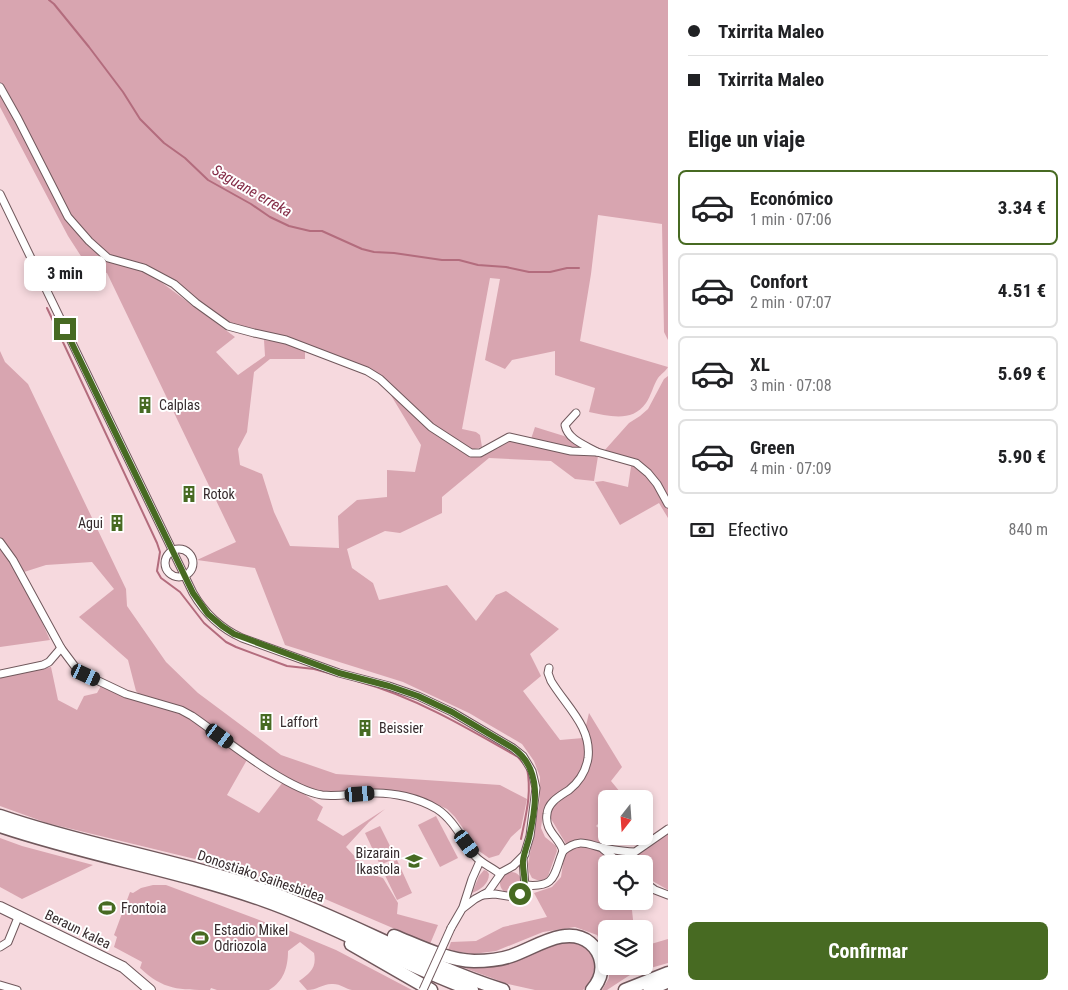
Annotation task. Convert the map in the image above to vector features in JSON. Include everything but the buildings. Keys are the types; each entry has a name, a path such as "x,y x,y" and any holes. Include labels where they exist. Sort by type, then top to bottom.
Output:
{"highway":[{"name":"Donostiako Saihesbidea","path":"0,816 67,837 200,870 291,899 456,973 503,990"},
{"name":"Donostiako Saihesbidea","path":"0,826 64,846 232,890 310,918 472,990"},
{"path":"291,899 322,905 420,947 462,960 500,959 518,954 556,938 578,937 592,944 598,952 601,961 600,976 592,990"},
{"path":"310,918 321,927 431,990"},
{"path":"625,990 668,973"}],"main road":[{"path":"649,990 668,982"}],"street":[{"path":"0,87 68,217 89,241 108,258 144,268 174,284 228,326 286,340 367,371 380,379 430,427 471,453 480,453 509,437 571,451 597,452"},
{"path":"0,194 197,601 208,614 234,634 339,673 418,696 452,712 519,752 530,767 535,784 530,836 524,854 525,885 523,891 517,896 483,895"},
{"path":"576,413 565,425 566,432 577,441 597,452 636,463 657,484 668,504"},
{"path":"0,542 13,560 61,648 76,668 86,675 126,694 181,710 262,766 300,788 321,795 333,796 373,792 387,793 400,795 438,809 450,820 480,861 499,876"},
{"path":"180,550 190,556 192,567 185,576 176,577 166,569 166,557 173,551 180,550"},
{"path":"0,674 43,665 50,662 61,648"},
{"path":"525,885 541,886 552,881 556,875 563,852 561,844 548,829 546,813 556,799 576,784 587,766 589,744 583,728 551,681 548,673 549,668"},
{"path":"563,852 573,844 583,842 601,848 635,852 668,829"},
{"path":"601,848 610,855"},
{"path":"462,909 491,888 499,876 524,854"},
{"path":"423,990 451,928 462,909 480,861"},
{"path":"508,869 518,871 524,877"},
{"path":"499,876 498,888 506,896"},
{"path":"653,889 668,895"},
{"name":"Beraun kalea","path":"0,906 123,967 145,987"},
{"path":"0,947 8,942 19,916"},
{"path":"0,985 17,990"}],"shaded area":[{"path":"0,0 668,0 668,340 664,332 662,224 598,215 580,341 668,367 658,378 646,403 634,413 627,416 612,416 589,412 595,388 555,375 555,351 512,360 505,369 485,360 500,279 490,278 462,429 476,432 480,435 482,447 471,450 424,419 384,380 372,371 286,338 228,324 173,280 146,265 143,271 161,282 235,337 216,352 238,375 265,356 264,340 286,343 305,349 305,359 270,359 254,372 247,432 238,449 240,465 262,474 274,512 290,546 339,548 338,516 357,500 387,497 387,470 415,472 421,445 389,392 425,427 469,455 479,455 509,441 598,456 594,481 575,479 551,461 489,458 442,497 442,513 400,533 385,531 347,549 352,568 373,583 379,600 447,585 476,621 496,595 506,591 559,629 530,654 541,676 523,691 560,740 583,738 589,713 622,767 611,781 618,790 598,790 598,824 596,826 598,828 598,845 608,845 606,855 598,855 598,910 632,910 633,920 598,920 598,937 575,927 543,932 496,951 473,954 448,950 451,942 476,941 503,927 547,917 534,893 552,887 561,877 566,844 544,807 541,828 545,837 556,846 557,851 548,876 544,880 532,878 528,864 540,799 540,777 534,761 522,744 469,713 403,682 285,645 255,568 197,560 236,542 107,273 88,267 68,236 0,107"},
{"path":"0,351 5,362 28,384 126,589 127,606 166,662 198,693 281,755 336,774 500,785 527,799 521,828 511,837 499,855 489,858 479,851 455,817 447,809 436,804 408,796 333,794 310,790 263,764 183,708 142,697 136,691 128,660 79,617 114,589 92,562 46,565 24,572 14,569 37,611 50,640 0,647"},
{"path":"668,376 668,518 659,503 620,525 595,482 603,481 628,487 632,460 604,451 629,423 648,409 664,379"},
{"path":"535,427 564,436 589,450 568,448 531,439"},
{"path":"51,667 58,700 77,710 84,696 97,693 102,684 178,712 198,722 248,758 227,795 259,813 283,782 323,807 317,820 343,836 385,809 369,822 346,847 371,874 383,878 398,903 397,914 438,925 430,944 318,896 195,859 47,823 0,806 0,676"},
{"path":"436,816 458,858 440,867 418,825"},
{"path":"380,826 396,858 380,865 365,833"},
{"path":"668,831 668,890 653,881 653,855 637,855 650,845 653,845 653,843"},
{"path":"0,838 22,846 93,865 22,899 0,887"},
{"path":"397,860 412,893 397,900 381,867"},
{"path":"484,870 489,874 486,884 472,893 479,876"},
{"path":"511,872 519,875 522,883 519,891 511,894 503,891 500,883 503,875"},
{"name":"Estadio Mikel Odriozola","path":"153,885 166,885 276,928 276,925 336,950 412,990 352,990 330,984 307,990 299,981 312,970 315,958 314,953 300,942 288,951 287,963 282,978 269,990 217,990 211,988 210,990 190,990 164,985 140,968 142,962 114,947 117,937 114,935 130,892 133,893 141,888"},
{"path":"668,939 668,963 653,967 653,943"},
{"path":"567,942 578,943 586,947 593,958 594,972 592,979 583,990 535,990 508,984 443,960 545,948"},
{"path":"609,975 630,975 607,990 602,990"}],"waterway":[{"name":"Saguane erreka","path":"49,0 89,47 123,92 140,119 164,143 185,158 208,180 270,217 289,226 310,231 322,231 362,249 374,252 442,260 459,260 478,265 506,267 529,272 550,272 567,268 579,268"},
{"path":"47,308 157,543 160,552 157,571 161,578 180,592 204,623 226,642 287,666 314,669 336,675"},
{"path":"357,681 420,704 518,757 524,764"},
{"path":"521,839 529,795 527,768"}],"place":[{"name":"Calplas","path":"145,405"},
{"name":"Rotok","path":"189,494"},
{"name":"Agui","path":"117,523"},
{"name":"Laffort","path":"266,722"},
{"name":"Beissier","path":"365,728"},
{"name":"Bizarain Ikastola","path":"414,861"},
{"name":"Frontoia","path":"107,908"},
{"name":"Estadio Mikel Odriozola","path":"200,938"}],"route":[{"path":"65,329 197,601 214,620 242,638 300,660 339,673 389,686 434,703 513,748 523,756 532,771 536,788 530,836 523,860 525,885 524,890 520,894"}]}
